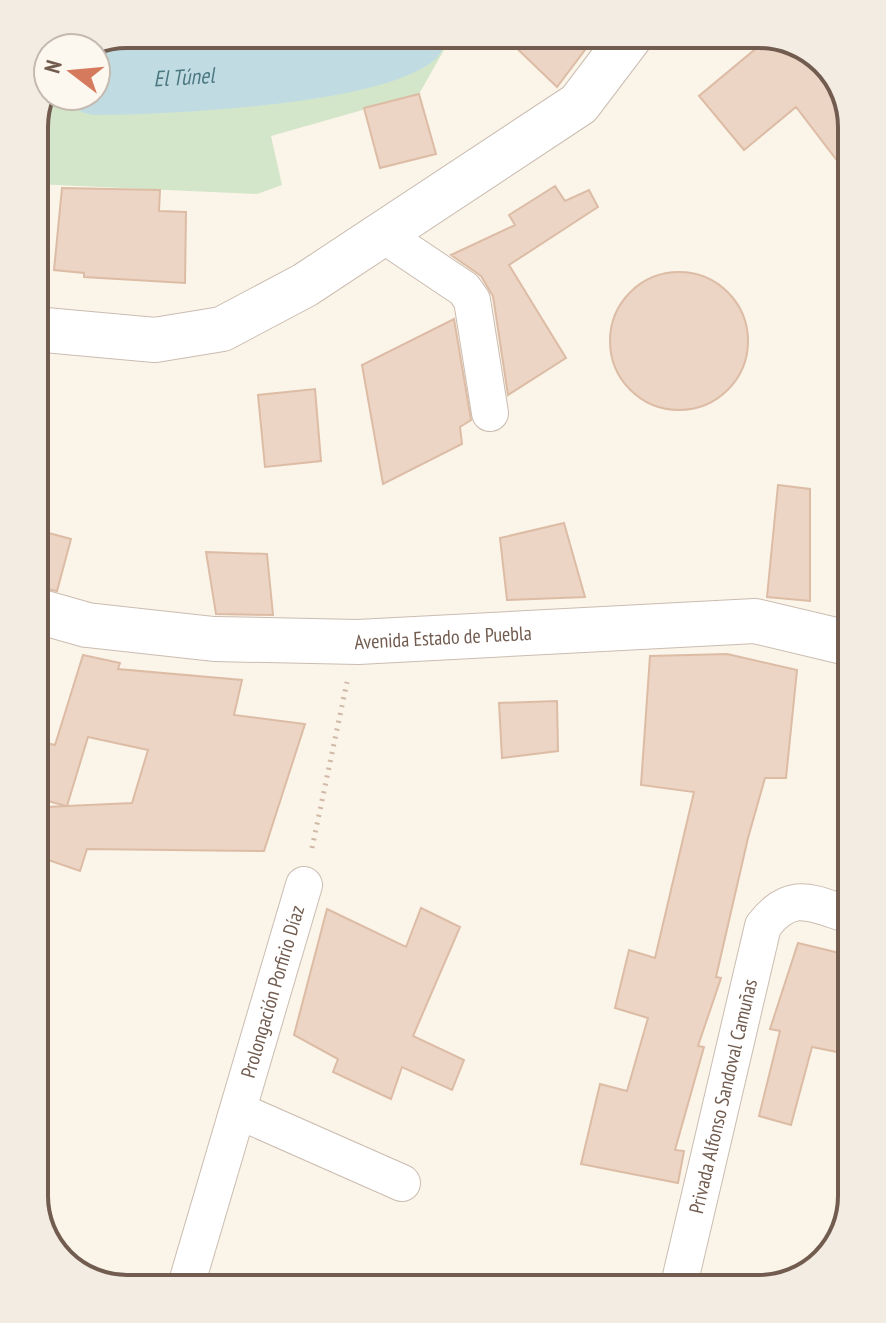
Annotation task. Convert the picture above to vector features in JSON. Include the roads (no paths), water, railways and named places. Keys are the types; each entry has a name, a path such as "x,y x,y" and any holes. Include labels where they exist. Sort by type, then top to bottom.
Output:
{"street":[{"path":"48,330 155,340 222,329 305,285 579,104 621,48"},
{"path":"382,234 464,289 472,300 490,413"},
{"name":"Avenida Estado de Puebla","path":"48,614 87,625 214,639 386,641 755,621 838,641"},
{"name":"Prolongación Porfirio Díaz","path":"189,1275 304,885"},
{"name":"Privada Alfonso Sandoval Camuñas","path":"681,1275 763,926 778,906 800,900 838,912"},
{"path":"239,1111 402,1183"}],"waterway":[{"name":"El Túnel","path":"112,80 260,70 307,64 379,48"}]}
